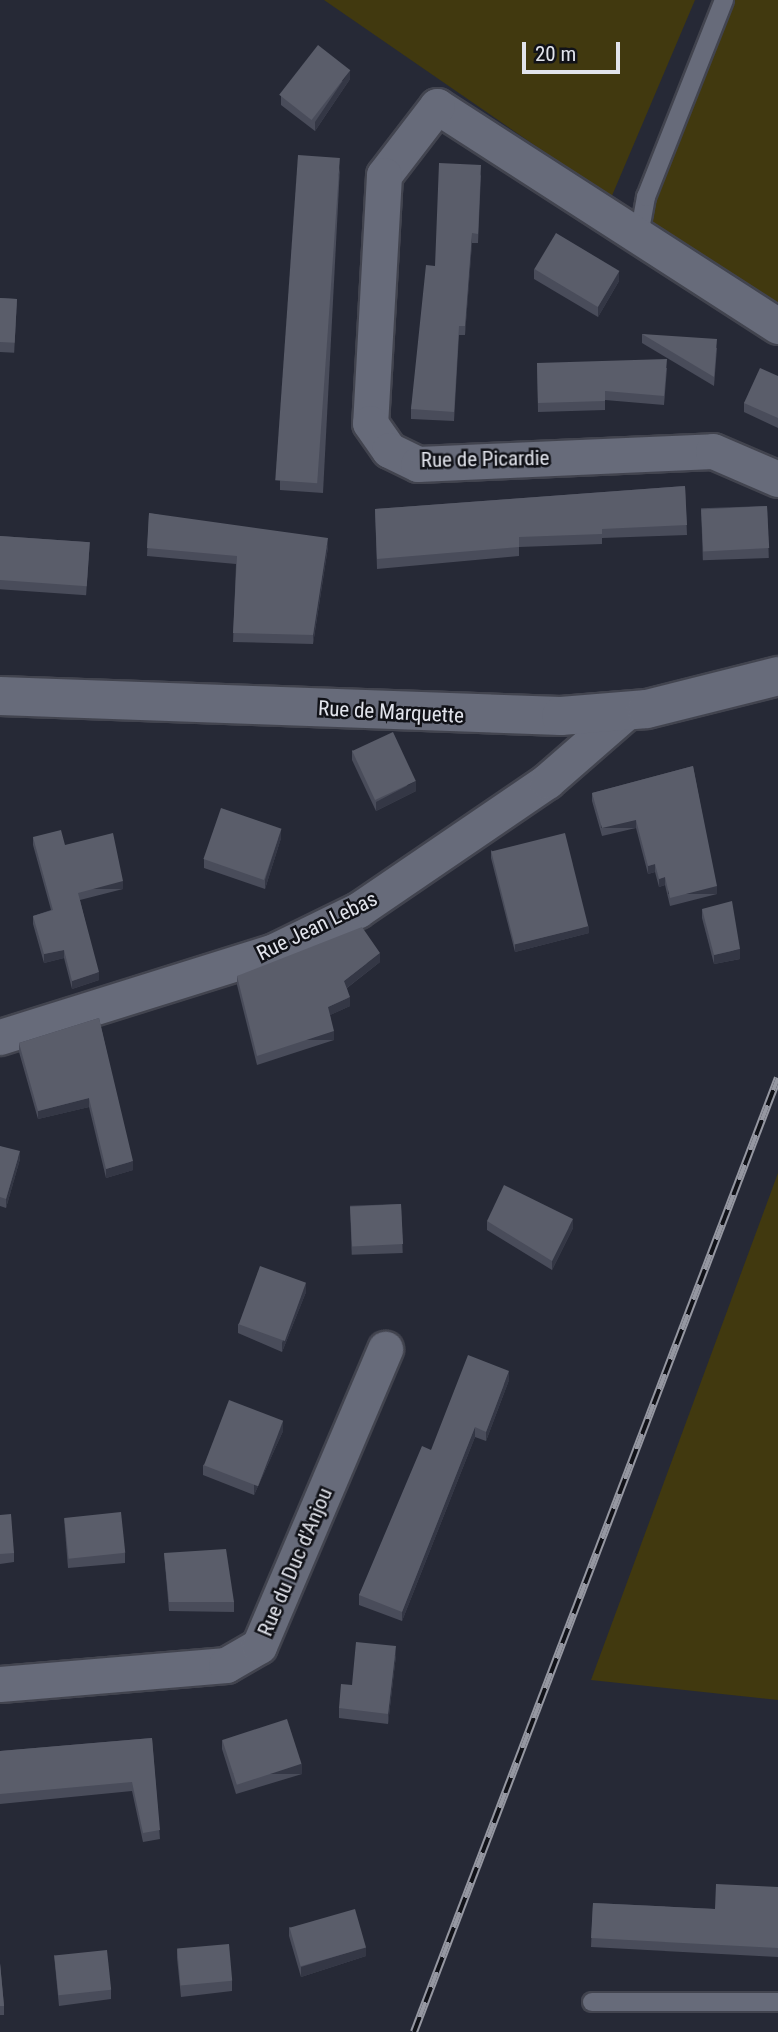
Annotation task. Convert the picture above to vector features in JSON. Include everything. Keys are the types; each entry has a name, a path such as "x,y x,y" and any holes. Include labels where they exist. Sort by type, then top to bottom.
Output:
{"street":[{"name":"Rue de Picardie","path":"638,241 437,106 384,175 370,423 389,450 418,464 713,451 778,479"},
{"path":"638,241 778,326"},
{"name":"Rue de Marquette","path":"0,696 468,716 626,712 778,676"},
{"name":"Rue Jean Lebas","path":"0,1037 274,951 358,910 547,781 626,712"},
{"name":"Rue du Duc d'Anjou","path":"0,1684 226,1665 259,1646 385,1349"}],"lane":[{"path":"638,241 646,197 724,0"},
{"path":"592,2002 778,2002"}],"shaded area":[{"path":"324,0 695,0 611,198"},
{"path":"724,0 778,0 778,326 638,241"},
{"path":"778,1173 778,1700 591,1680"}],"building":[{"path":"318,45 350,70 312,120 279,95"},
{"path":"298,155 340,158 317,483 275,480"},
{"path":"439,163 481,165 478,234 472,233 465,326 459,326 454,412 411,409 426,265 435,266"},
{"path":"556,233 619,271 598,307 534,269"},
{"path":"0,298 17,299 15,343 0,342"},
{"path":"642,334 717,339 714,377"},
{"path":"667,359 664,396 605,391 605,401 538,403 537,363"},
{"path":"760,368 778,376 778,418 744,403"},
{"path":"685,486 687,525 602,529 602,534 519,537 519,547 377,559 375,509"},
{"path":"767,506 769,548 703,551 701,509"},
{"path":"149,513 328,538 313,635 233,633 237,556 147,548"},
{"path":"0,536 90,542 87,586 0,580"},
{"path":"393,732 416,781 375,800 352,751"},
{"path":"693,766 717,886 670,898 665,877 659,879 655,864 648,866 636,820 602,828 592,793"},
{"path":"221,808 282,829 264,880 203,859"},
{"path":"61,830 65,845 113,833 123,881 78,893 99,972 72,981 64,950 44,954 33,916 53,910 33,837"},
{"path":"565,833 588,926 514,945 491,851"},
{"path":"732,901 740,949 714,955 702,909"},
{"path":"362,927 380,953 344,981 350,997 328,1007 334,1031 257,1056 237,976"},
{"path":"99,1018 133,1161 106,1169 89,1098 38,1111 19,1043"},
{"path":"0,1146 20,1151 6,1199 0,1197"},
{"path":"504,1185 573,1219 552,1261 487,1221"},
{"path":"401,1204 403,1244 352,1247 350,1207"},
{"path":"260,1266 306,1283 285,1341 239,1324"},
{"path":"468,1355 509,1371 486,1432 475,1427 402,1612 359,1595 422,1446 431,1450"},
{"path":"229,1400 283,1421 258,1486 204,1465"},
{"path":"121,1512 125,1553 69,1559 64,1518"},
{"path":"11,1514 14,1553 0,1554 0,1515"},
{"path":"226,1549 234,1602 169,1602 164,1553"},
{"path":"356,1642 396,1646 388,1714 339,1708 341,1684 352,1685"},
{"path":"287,1719 302,1764 237,1785 222,1740"},
{"path":"152,1738 160,1830 143,1833 132,1782 0,1794 0,1751"},
{"path":"716,1884 778,1887 778,1948 591,1938 593,1903 715,1909"},
{"path":"355,1909 366,1947 301,1966 290,1928"},
{"path":"229,1944 232,1981 180,1985 177,1949"},
{"path":"107,1950 111,1990 58,1995 54,1956"},
{"path":"0,1963 4,2006 0,2006"}],"railway":[{"path":"414,2032 778,1078"}]}
